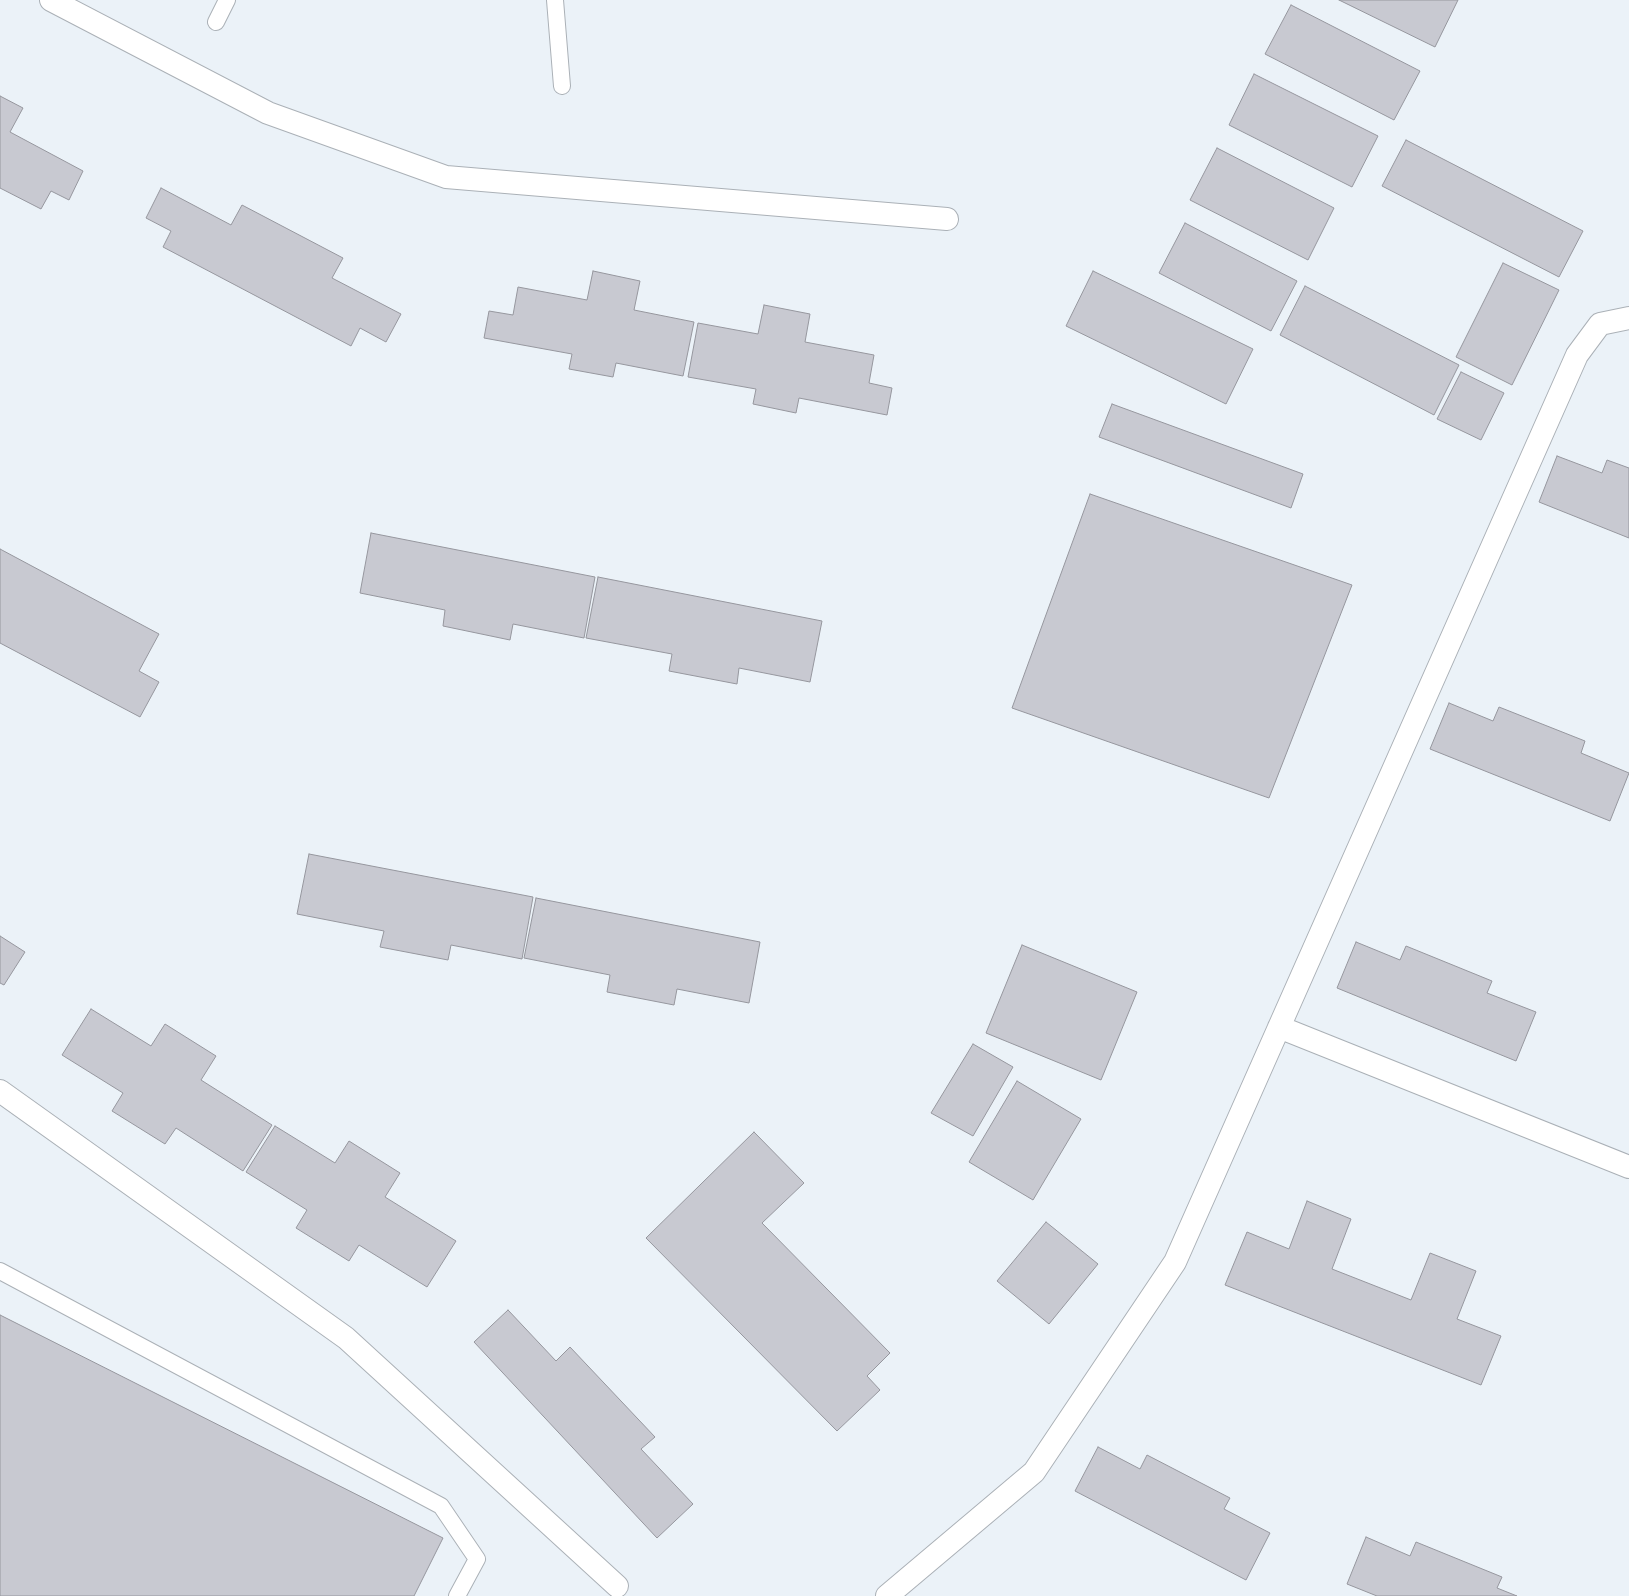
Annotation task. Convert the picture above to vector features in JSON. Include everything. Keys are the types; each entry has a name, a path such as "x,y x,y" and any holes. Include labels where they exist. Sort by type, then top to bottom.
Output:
{"street":[{"path":"52,0 268,113 446,177 947,218"},
{"path":"887,1596 1034,1472 1175,1262 1577,354 1600,324 1629,318"},
{"path":"1279,1027 1629,1167"},
{"path":"0,1091 346,1338 617,1586"}],"lane":[{"path":"216,22 227,0"},
{"path":"555,0 562,86"},
{"path":"0,1271 441,1506 477,1559 457,1596"}],"building":[{"path":"1339,0 1458,0 1435,47"},
{"path":"1291,5 1420,71 1394,120 1265,54"},
{"path":"1254,74 1378,136 1352,187 1229,125"},
{"path":"0,96 23,108 10,132 83,171 69,200 51,191 41,209 0,188"},
{"path":"1406,140 1583,231 1559,277 1382,186"},
{"path":"1217,148 1334,208 1308,260 1190,200"},
{"path":"161,188 231,225 242,205 343,258 332,278 401,314 386,342 360,328 351,346 163,247 171,231 146,218"},
{"path":"1185,223 1297,281 1271,331 1159,273"},
{"path":"1503,263 1559,290 1512,385 1456,357"},
{"path":"593,271 640,281 634,310 694,322 683,376 616,363 613,377 569,369 572,354 484,338 489,311 513,315 518,287 587,300"},
{"path":"1093,271 1253,349 1226,404 1066,326"},
{"path":"1305,286 1459,365 1434,415 1280,335"},
{"path":"764,305 810,314 805,342 874,355 869,383 892,388 887,415 799,398 796,413 753,404 756,389 688,377 698,323 758,334"},
{"path":"1461,372 1504,393 1481,440 1437,419"},
{"path":"1112,404 1303,474 1291,508 1099,437"},
{"path":"1557,456 1602,473 1607,460 1629,468 1629,538 1539,502"},
{"path":"1090,494 1352,585 1269,798 1012,708"},
{"path":"371,533 595,577 584,638 513,624 510,640 443,626 445,610 360,593"},
{"path":"0,549 159,634 139,671 159,682 140,717 0,643"},
{"path":"598,577 822,621 810,682 739,668 737,684 669,671 672,654 586,638"},
{"path":"1449,703 1493,721 1499,707 1585,741 1581,753 1629,773 1610,821 1430,749"},
{"path":"309,854 533,897 522,959 451,945 448,960 380,947 384,931 297,914"},
{"path":"536,898 760,942 749,1003 677,989 674,1005 607,992 610,975 524,958"},
{"path":"0,936 25,952 4,985 0,983"},
{"path":"1356,942 1400,960 1406,946 1492,981 1487,993 1536,1012 1516,1061 1337,988"},
{"path":"1022,945 1137,992 1101,1080 986,1033"},
{"path":"91,1009 151,1046 165,1024 216,1056 201,1080 272,1125 243,1171 176,1128 165,1144 112,1111 123,1093 62,1055"},
{"path":"973,1044 1013,1067 973,1136 931,1113"},
{"path":"1017,1081 1081,1119 1033,1200 969,1162"},
{"path":"275,1126 335,1163 349,1141 400,1173 385,1197 456,1241 427,1287 359,1245 349,1261 296,1228 307,1210 246,1172"},
{"path":"754,1132 804,1183 762,1223 890,1353 867,1376 880,1390 837,1431 646,1238"},
{"path":"1307,1201 1351,1219 1332,1269 1411,1300 1430,1253 1476,1271 1457,1319 1501,1336 1481,1385 1225,1285 1247,1232 1289,1249"},
{"path":"1046,1222 1098,1264 1049,1324 997,1281"},
{"path":"508,1310 556,1361 570,1347 655,1437 641,1449 693,1504 657,1538 474,1342"},
{"path":"0,1315 443,1538 414,1596 0,1596"},
{"path":"1098,1447 1140,1469 1147,1455 1230,1498 1224,1509 1270,1533 1246,1580 1075,1491"},
{"path":"1366,1537 1410,1556 1416,1542 1502,1577 1497,1588 1517,1596 1377,1596 1347,1584"}]}
